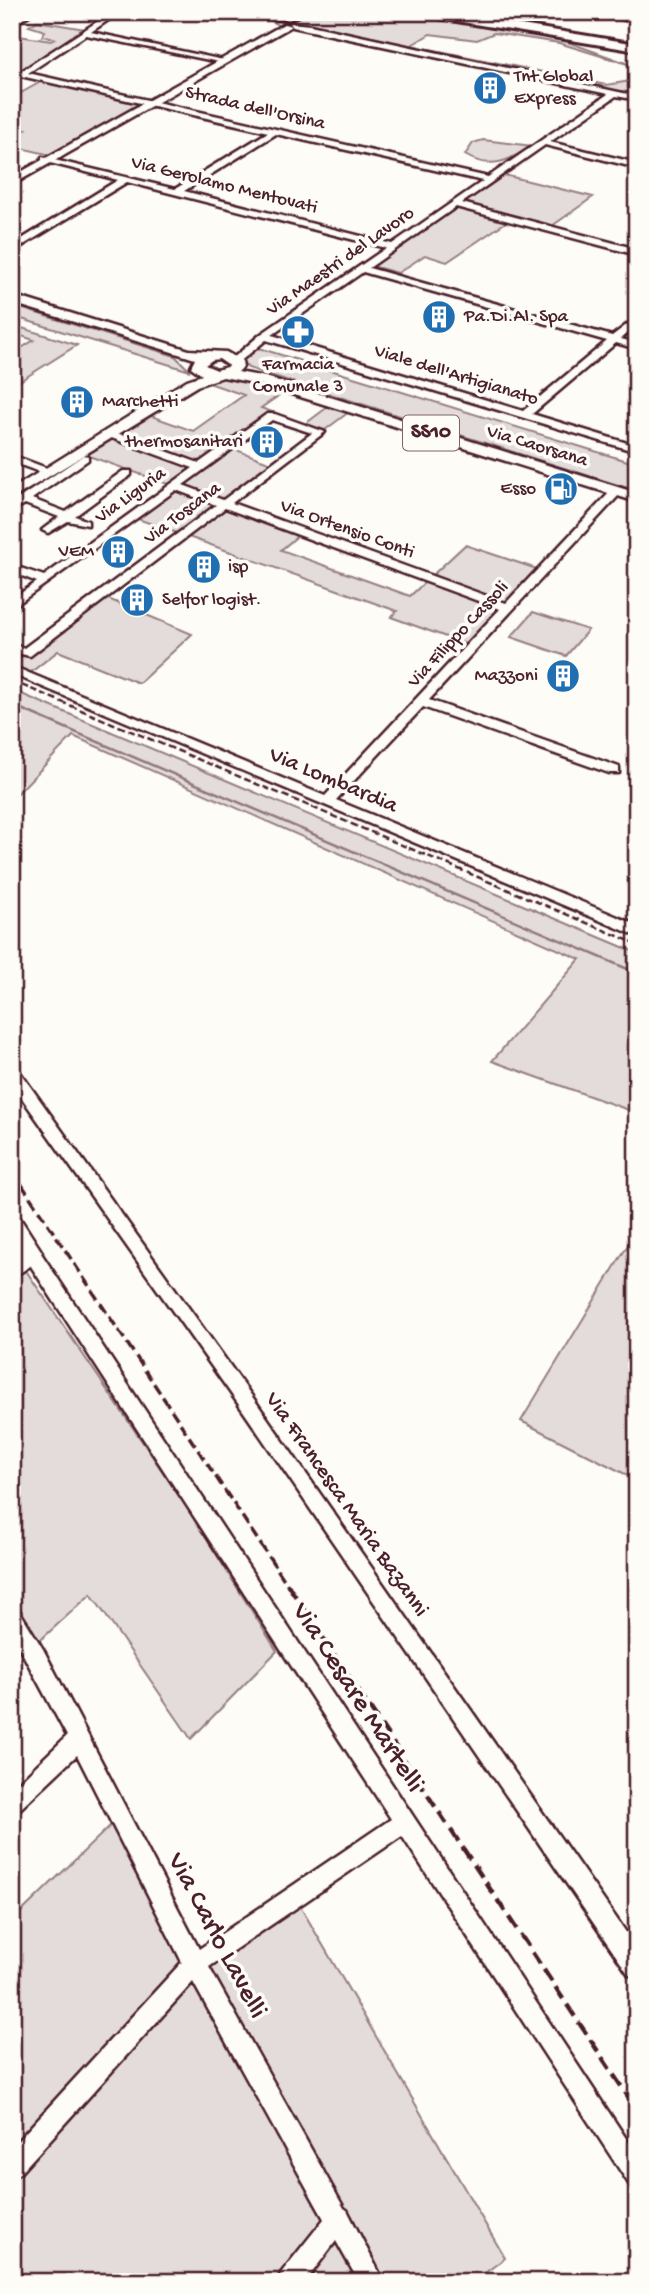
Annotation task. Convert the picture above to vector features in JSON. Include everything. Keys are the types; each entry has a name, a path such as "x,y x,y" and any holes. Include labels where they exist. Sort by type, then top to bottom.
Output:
{"highway":[{"path":"420,12 567,40 625,58"},
{"path":"435,12 637,47"},
{"path":"448,17 637,47"}],"main road":[{"path":"600,12 637,20"},
{"path":"12,180 288,20"},
{"name":"SS10","path":"12,300 189,358 207,362 236,362"},
{"path":"191,383 207,362"},
{"name":"SS10","path":"207,362 220,374"},
{"path":"18,497 48,472 191,383 233,370 236,362"},
{"name":"Via Caorsana","path":"236,362 256,374 637,496"},
{"name":"Via Caorsana","path":"220,374 253,378 616,492 637,496"},
{"path":"12,1224 31,1252 12,1267"}],"street":[{"path":"12,24 31,12"},
{"path":"22,74 117,12"},
{"path":"238,12 288,20 637,98"},
{"path":"86,33 221,60"},
{"name":"Strada dell'Orsina","path":"12,72 150,101 489,180"},
{"name":"Via Maestri del Lavoro","path":"236,362 248,348 615,93"},
{"path":"177,192 276,130"},
{"path":"545,143 637,166"},
{"name":"Via Gerolamo Mentovati","path":"47,160 394,247"},
{"path":"12,249 126,179"},
{"path":"454,204 637,252"},
{"path":"362,269 637,346"},
{"path":"525,415 637,320"},
{"name":"Viale dell'Artigianato","path":"264,337 637,449"},
{"name":"Via Maestri del Lavoro","path":"207,362 248,348"},
{"name":"Via Liguria","path":"12,605 271,416"},
{"name":"Via Toscana","path":"12,648 26,653 320,432 271,416"},
{"path":"110,434 200,467"},
{"path":"12,458 48,472"},
{"path":"12,508 18,497 84,458"},
{"path":"48,530 127,473"},
{"name":"Via Ortensio Conti","path":"174,486 508,608"},
{"name":"Via Filippo Cassoli","path":"328,801 616,492"},
{"path":"18,497 84,523"},
{"path":"12,568 46,581"},
{"name":"Via Lombardia","path":"12,670 637,931"},
{"path":"421,702 614,770"},
{"name":"Via Francesca Maria Bazanni","path":"12,1072 250,1408 637,1968"},
{"name":"Via Cesare Martelli","path":"31,1252 637,2176"},
{"name":"Via Carlo Lavelli","path":"12,1616 79,1739 195,1965 339,2218 372,2282"},
{"path":"12,1803 79,1739"},
{"path":"12,2165 195,1965 405,1822"},
{"path":"290,2282 339,2218"}],"shaded area":[{"path":"238,12 407,12 565,41 637,67 559,43 494,33 477,40 430,34 405,49 301,26 279,26 270,20"},
{"path":"37,21 91,30 22,74 12,72 12,35 51,41 54,39 42,36 45,31 29,26"},
{"path":"415,46 606,85 637,80 637,99 408,49"},
{"path":"46,79 146,101 51,155 12,146 12,137 26,129 12,125 12,98"},
{"path":"483,140 532,146 500,162 483,162 465,155 473,143"},
{"path":"500,174 593,197 552,226 515,216 447,262 425,255 398,273 368,265"},
{"path":"17,307 175,356 190,371 12,316 12,311"},
{"path":"12,325 77,345 12,386 12,354 34,340 12,333"},
{"path":"252,346 637,464 637,491 248,368 241,360"},
{"path":"221,375 238,377 284,392 261,408 275,413 228,447 277,465 225,504 302,532 281,550 410,596 465,545 543,571 471,646 391,617 397,611 132,517 174,486 83,454 146,414 193,431 244,395 200,380"},
{"path":"329,406 349,412 325,430 305,424"},
{"path":"101,596 192,634 139,683 58,651 26,676 12,670 12,664"},
{"path":"533,612 588,630 566,656 511,637"},
{"path":"12,690 637,953 637,1113 492,1061 580,959 73,736 12,799"},
{"path":"637,1230 637,1480 521,1421"},
{"path":"12,1250 186,1506 277,1651 191,1739 91,1594 12,1666"},
{"path":"115,1821 198,1967 296,1899 505,2258 473,2282 12,2282 12,1921"}],"waterway":[{"path":"12,705 637,973"}],"railway":[{"path":"12,681 637,944"},
{"path":"12,1170 289,1587"},
{"path":"288,1585 637,2110"}],"place":[{"name":"Tnt Global Express","path":"490,88"},
{"name":"Pa.Di.Al. Spa","path":"439,317"},
{"name":"Farmacia Comunale 3","path":"298,332"},
{"name":"Marchetti","path":"77,402"},
{"name":"thermosanitari","path":"267,442"},
{"name":"Esso","path":"561,489"},
{"name":"VEM","path":"118,552"},
{"name":"isp","path":"204,567"},
{"name":"Selfor logist.","path":"137,600"},
{"name":"Mazzoni","path":"563,676"}]}
